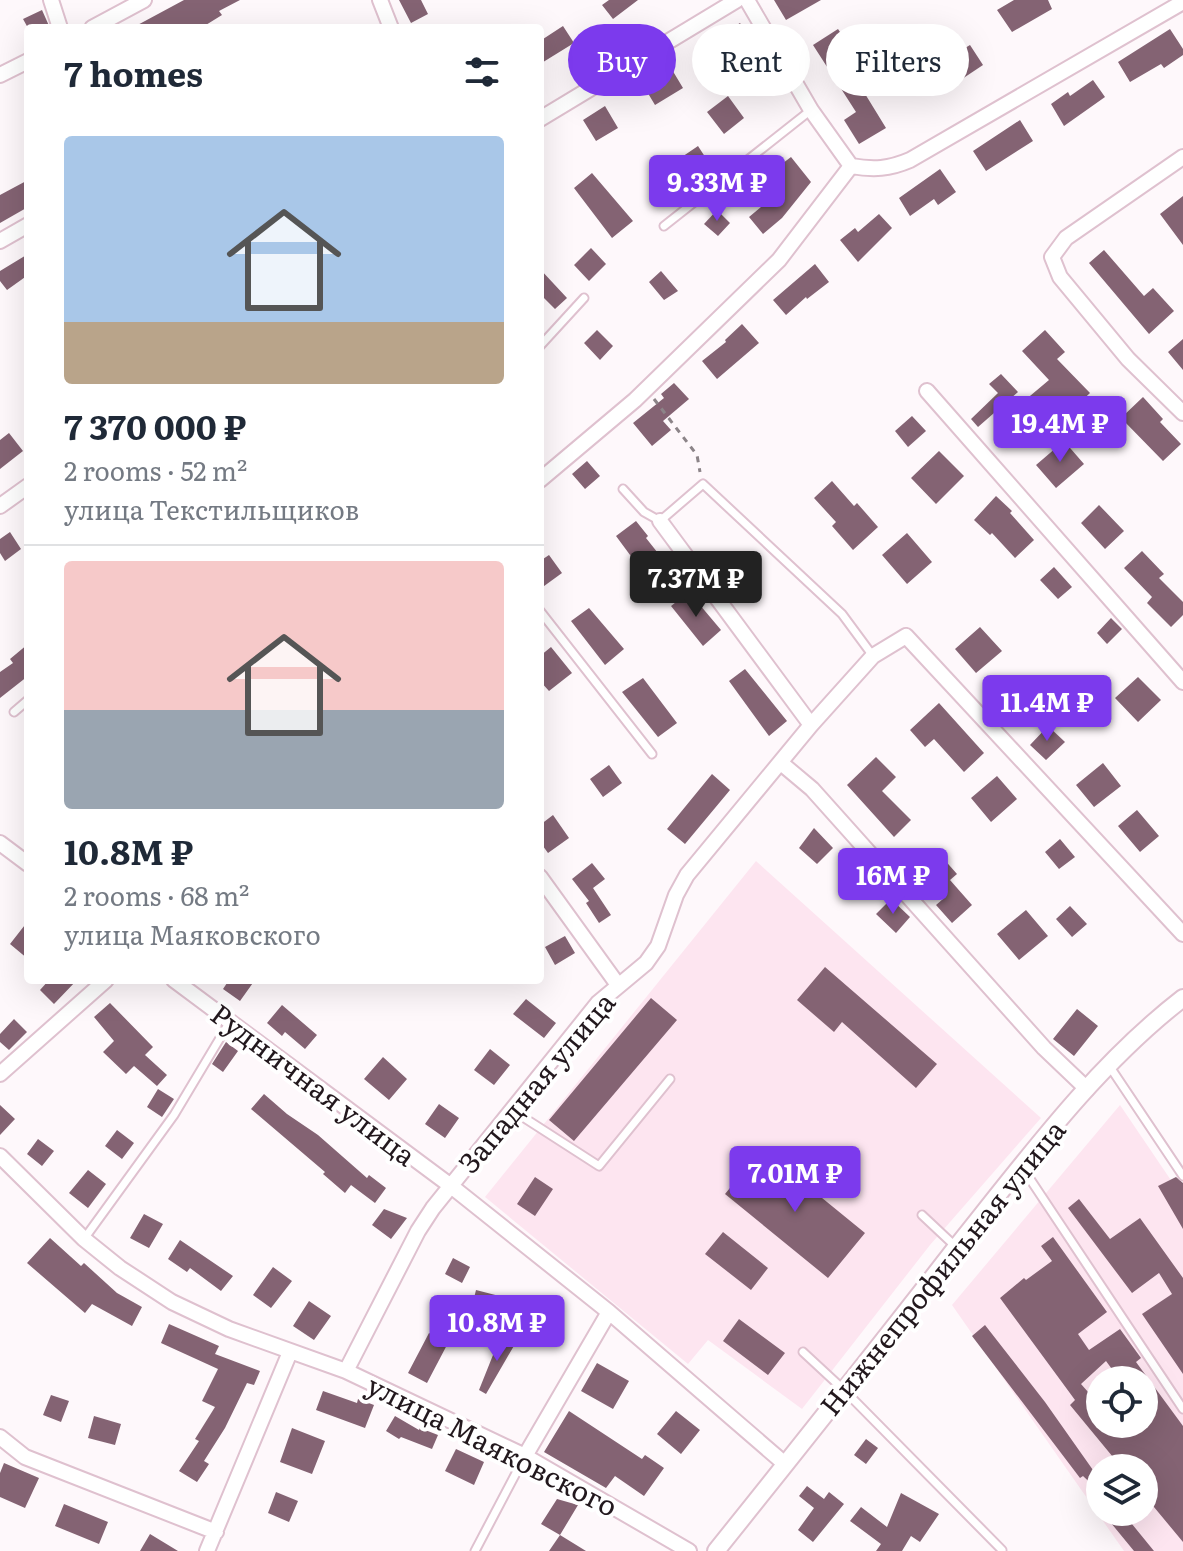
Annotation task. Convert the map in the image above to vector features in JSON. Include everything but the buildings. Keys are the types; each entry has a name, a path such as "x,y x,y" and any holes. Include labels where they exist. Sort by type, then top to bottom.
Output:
{"street":[{"path":"51,0 59,24"},
{"path":"99,24 144,0"},
{"path":"380,0 389,24"},
{"path":"544,117 737,0"},
{"path":"747,0 811,110 851,166 874,170 892,168 910,160 1183,2"},
{"path":"0,75 24,63"},
{"path":"1183,157 1066,238 1052,257 1060,277 1128,359 1183,413"},
{"path":"544,477 647,389 779,260 851,166"},
{"path":"0,241 24,227"},
{"path":"927,391 1183,682"},
{"path":"0,506 24,489"},
{"path":"660,521 811,725"},
{"name":"Западная улица","path":"346,1371 418,1231 598,1003 646,963 658,946 676,895 687,875 811,725 873,656 906,636 1183,934"},
{"path":"781,763 812,789 1044,1048 1087,1089"},
{"path":"0,843 24,861"},
{"path":"544,883 618,985"},
{"path":"0,1074 101,984"},
{"name":"Рудничная улица","path":"179,984 451,1186 609,1312 785,1464"},
{"name":"Нижнепрофильная улица","path":"716,1551 956,1248 1087,1089 1133,1039 1183,998"},
{"name":"улица Маяковского","path":"0,1156 84,1239 120,1268 172,1302 229,1329 346,1371 525,1456 689,1551"},
{"path":"525,1456 609,1312"},
{"path":"207,1551 290,1352"},
{"path":"0,1437 25,1457 216,1532"}],"lane":[{"path":"664,226 811,110"},
{"path":"544,342 584,298"},
{"path":"623,489 644,512 660,521 703,484 842,614 873,656"},
{"path":"544,616 652,754"},
{"path":"14,712 24,703"},
{"path":"84,1239 174,1115 229,1023"},
{"path":"1109,1065 1183,1176"},
{"path":"512,1110 599,1166 670,1079"},
{"path":"1022,1167 1183,1409"},
{"path":"922,1215 956,1248"},
{"path":"803,1352 1002,1550"},
{"path":"475,1551 525,1456"}],"path":[{"path":"647,389 697,455 703,484"}],"shaded area":[{"path":"756,861 1041,1118 930,1245 802,1409 708,1340 688,1364 485,1197"},
{"path":"1120,1105 1183,1198 1183,1551 1124,1551 1107,1526 1158,1526 1158,1454 1086,1454 1086,1497 952,1305"}]}
